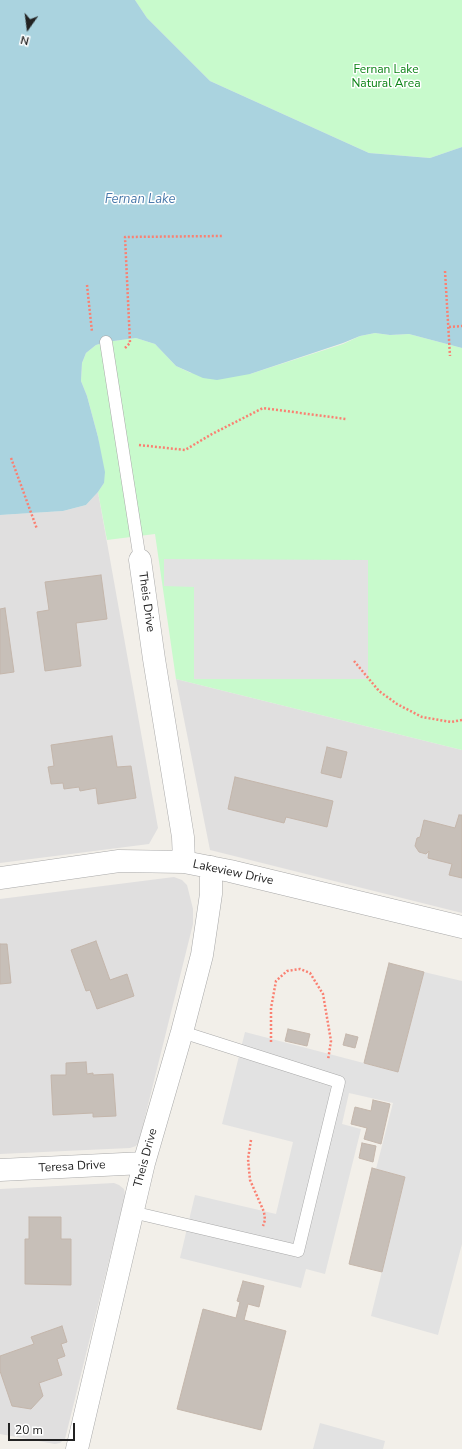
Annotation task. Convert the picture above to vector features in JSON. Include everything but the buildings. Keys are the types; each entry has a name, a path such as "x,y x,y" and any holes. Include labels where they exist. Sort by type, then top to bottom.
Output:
{"street":[{"name":"Theis Drive","path":"140,560 155,667 183,838 184,862"},
{"name":"Lakeview Drive","path":"0,878 119,861 184,862 211,867 462,927"},
{"name":"Theis Drive","path":"77,1449 144,1163 182,1032 202,955 211,894 211,867"},
{"name":"Teresa Drive","path":"0,1170 144,1163"}],"lane":[{"name":"Theis Drive","path":"106,342 140,560"},
{"path":"132,1212 298,1252 339,1082 182,1032"}],"path":[{"path":"130,343 125,237 222,236"},
{"path":"445,272 450,356"},
{"path":"87,285 92,332"},
{"path":"449,327 462,326"},
{"path":"121,442 185,450 212,434 263,408 346,419"},
{"path":"12,458 37,529"},
{"path":"354,661 379,691 397,704 422,717 451,722 462,720"},
{"path":"270,1060 272,1008 276,981 287,971 300,969 310,973 323,994 331,1041 325,1078"},
{"path":"251,1140 248,1159 250,1180 264,1212 265,1220 260,1243"}],"shaded area":[{"path":"98,492 158,828 149,844 0,863 0,515 63,511 86,505"},
{"path":"164,559 368,560 368,679 194,679 194,587 164,586"},
{"path":"176,679 462,750 462,913 210,850"},
{"path":"174,877 182,880 187,885 193,909 193,924 139,1141 136,1146 130,1148 0,1154 0,899"},
{"path":"424,972 462,981 462,1244 438,1335 371,1316 405,1177 376,1169 393,1103 349,1093 342,1124 361,1129 325,1274 306,1269 301,1288 180,1258 195,1195 276,1214 293,1142 222,1124 245,1032 398,1072"},
{"path":"114,1183 124,1189 125,1196 65,1439 60,1443 55,1444 0,1434 0,1189"},
{"path":"320,1423 385,1441 383,1449 313,1449"}],"green space":[{"name":"Fernan Lake Natural Area","path":"135,0 462,0 462,147 430,158 369,153 210,81 147,18"},
{"path":"375,333 390,335 409,334 462,348 462,750 176,679 155,534 107,540 98,492 104,483 98,437 87,396 81,381 82,363 86,353 96,345 106,342 136,338 155,344 176,366 191,373 250,374 343,344 360,336"}],"water":[{"name":"Fernan Lake","path":"0,0 135,0 147,18 210,81 369,153 430,158 462,147 462,348 409,334 390,335 375,333 360,336 250,374 217,380 203,378 176,366 155,344 136,338 106,342 96,345 86,353 82,363 81,381 87,396 98,437 105,472 104,483 86,505 63,511 0,515"}]}
